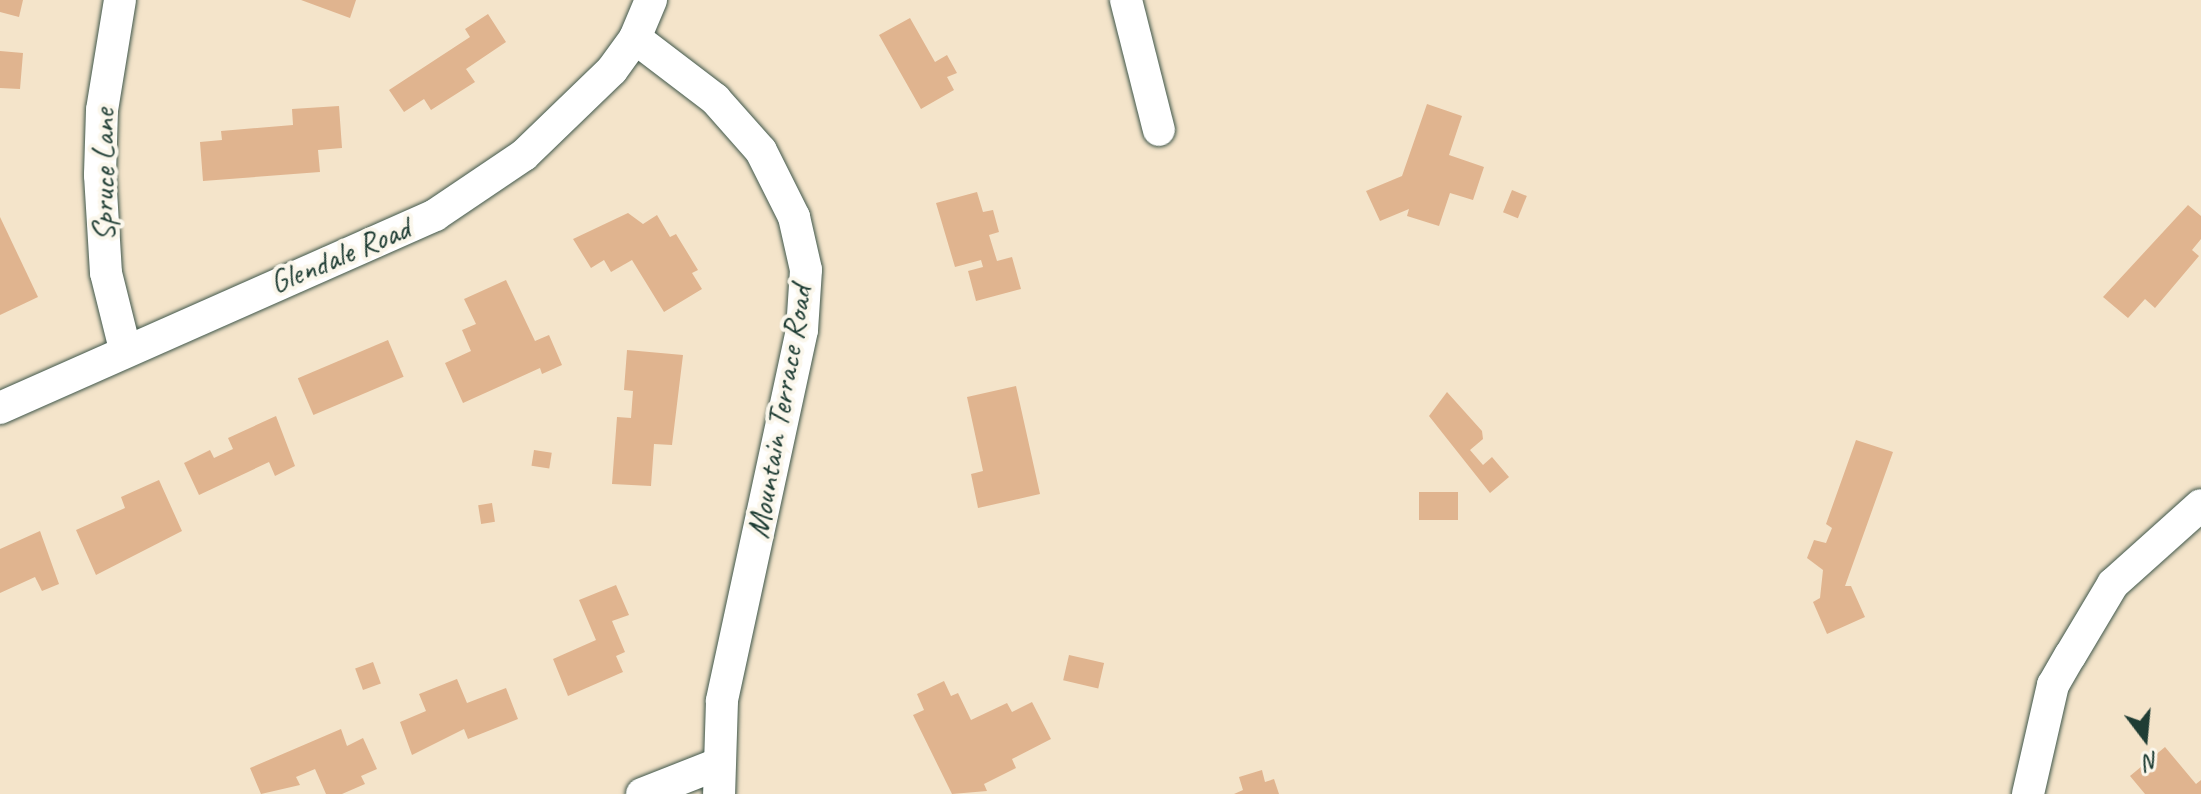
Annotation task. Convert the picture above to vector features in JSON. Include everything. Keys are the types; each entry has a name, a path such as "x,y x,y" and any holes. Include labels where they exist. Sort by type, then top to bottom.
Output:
{"street":[{"name":"Spruce Lane","path":"120,0 102,110 100,175 106,273 125,349"},
{"path":"635,38 651,0"},
{"path":"1126,0 1159,130"},
{"name":"Glendale Road","path":"0,408 125,349 435,215 481,187 565,118 635,38"},
{"name":"Mountain Terrace Road","path":"635,38 740,122 779,182 804,254 802,330 722,701 718,779"},
{"path":"2028,794 2053,685 2113,584 2201,505"},
{"path":"642,794 718,779"}],"building":[{"path":"0,0 23,0 19,17 0,12"},
{"path":"301,0 356,0 350,18"},
{"path":"488,14 506,42 466,69 475,82 431,110 424,99 404,112 389,90 470,37 465,29"},
{"path":"910,18 935,62 947,55 957,73 947,77 954,90 921,109 879,35"},
{"path":"0,51 23,53 20,89 0,88"},
{"path":"1427,104 1462,116 1449,155 1484,167 1473,200 1450,193 1439,226 1407,216 1409,209 1380,221 1366,191 1402,176"},
{"path":"339,106 342,148 318,150 320,172 203,181 200,142 222,140 221,131 293,125 292,109"},
{"path":"1512,190 1527,196 1518,218 1503,212"},
{"path":"977,192 983,212 993,210 999,232 989,235 997,261 1012,257 1021,289 976,301 968,271 983,267 981,260 955,267 936,203"},
{"path":"2188,205 2201,216 2201,239 2192,250 2199,256 2155,308 2145,299 2128,318 2103,297"},
{"path":"628,213 643,224 657,215 670,237 676,234 698,270 692,273 702,289 664,312 632,260 611,272 604,260 591,268 573,239"},
{"path":"0,217 38,297 0,315"},
{"path":"506,280 535,341 549,335 562,365 542,374 540,368 463,403 445,363 471,351 462,330 476,324 464,299"},
{"path":"388,340 404,377 313,415 298,378"},
{"path":"627,350 683,355 672,445 654,444 651,486 612,484 617,417 631,418 633,391 624,390"},
{"path":"1016,386 1040,494 978,508 971,474 983,471 967,397"},
{"path":"1447,392 1482,431 1483,439 1470,450 1483,465 1492,457 1509,477 1490,493 1429,416"},
{"path":"276,416 295,466 275,476 269,462 199,495 184,463 210,450 214,458 233,449 228,438"},
{"path":"1856,440 1893,452 1845,586 1851,586 1865,617 1827,634 1813,602 1820,598 1823,570 1807,558 1814,540 1826,543 1832,528 1826,524"},
{"path":"534,450 552,453 549,469 531,466"},
{"path":"159,480 182,531 96,575 76,530 125,508 121,497"},
{"path":"1419,492 1458,492 1458,520 1419,520"},
{"path":"492,503 495,522 481,524 478,505"},
{"path":"40,531 59,584 42,591 35,577 0,593 0,549"},
{"path":"616,585 629,615 612,621 625,652 616,656 623,672 568,696 553,659 596,640 579,600"},
{"path":"1069,655 1104,663 1098,688 1063,680"},
{"path":"373,662 381,684 363,690 355,668"},
{"path":"457,679 467,703 506,688 518,719 468,739 464,729 412,755 400,722 426,711 419,694"},
{"path":"944,681 951,696 958,693 971,720 1007,703 1012,712 1032,702 1051,739 1012,759 1016,768 984,784 987,791 952,794 913,715 924,710 917,694"},
{"path":"341,729 347,746 363,738 377,769 361,776 365,784 342,794 326,794 315,769 296,777 300,785 261,794 250,768"},
{"path":"2165,747 2196,784 2201,780 2201,794 2145,794 2130,776"},
{"path":"1262,770 1265,782 1274,779 1279,794 1234,794 1243,790 1239,777"}]}
